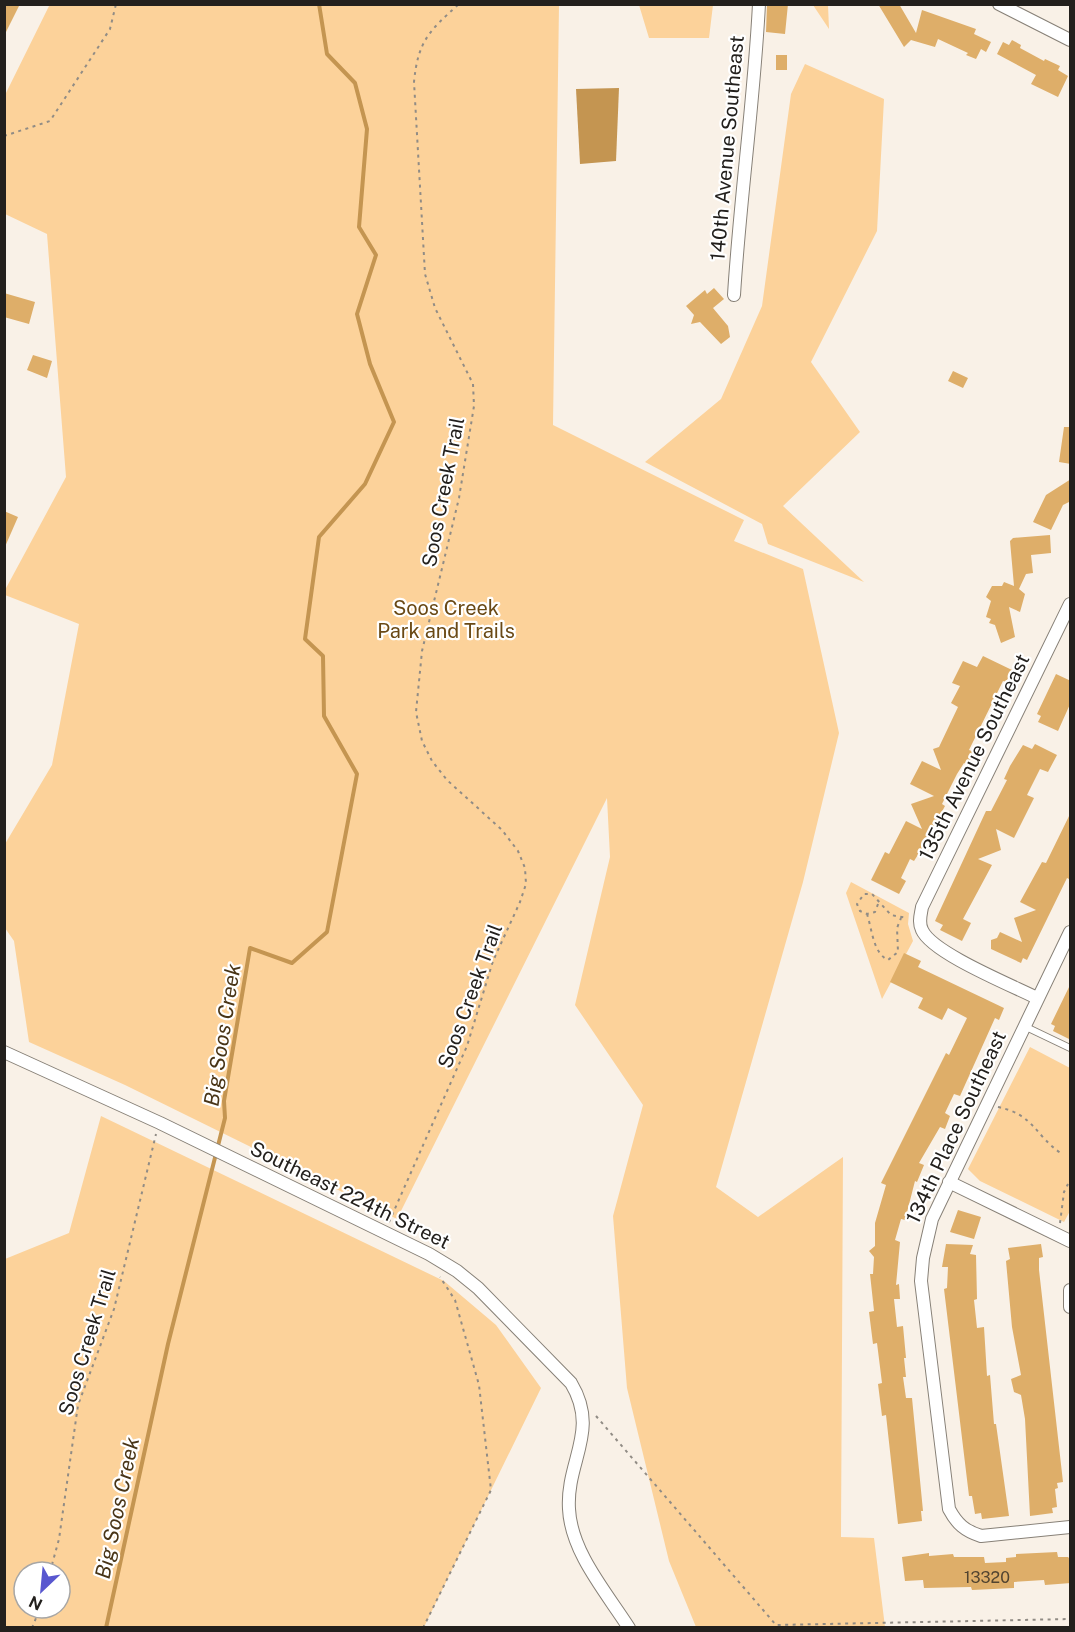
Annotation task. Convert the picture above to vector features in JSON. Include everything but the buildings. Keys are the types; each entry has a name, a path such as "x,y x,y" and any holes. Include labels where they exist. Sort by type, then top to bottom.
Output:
{"street":[{"name":"140th Avenue Southeast","path":"734,295 743,167 756,65 759,4"},
{"path":"999,4 1071,40"},
{"name":"135th Avenue Southeast","path":"920,924 922,907 1071,604"},
{"path":"920,924 935,947 1037,998"},
{"name":"134th Place Southeast","path":"1071,932 949,1182 926,1237 921,1281 949,1509 959,1524 969,1532 981,1536 1071,1527"},
{"name":"Southeast 224th Street","path":"4,1052 385,1230 457,1271 478,1288 571,1383 580,1398 584,1416 583,1433 570,1485 569,1509 572,1527 584,1558 629,1628"},
{"path":"949,1182 1071,1241"},
{"path":"1071,1290 1071,1307"}],"lane":[{"path":"1024,1026 1071,1048"}],"path":[{"path":"4,136 50,121 110,28 116,4"},
{"name":"Soos Creek Trail","path":"385,1230 459,1068 493,961 526,884 525,868 518,851 502,830 447,780 432,761 422,741 416,712 422,651 459,498 474,406 473,384 435,308 425,274 414,82 417,57 423,41 431,29 459,4"},
{"path":"901,918 897,928 898,952 888,960 881,956 872,936 867,914 858,908 860,896 872,894 878,904 891,915 901,918 920,924"},
{"path":"867,914 875,912 878,904"},
{"path":"985,1106 1020,1114 1062,1154"},
{"name":"Soos Creek Trail","path":"53,1560 59,1539 78,1405 114,1309 160,1123"},
{"path":"1059,1235 1064,1192 1068,1184"},
{"path":"423,1628 491,1490 479,1385 455,1300 437,1272"},
{"path":"595,1416 776,1625 1071,1619"}],"green space":[{"name":"Soos Creek Park and Trails","path":"50,4 559,5 553,425 744,520 734,541 803,569 839,733 803,882 716,1187 758,1217 843,1157 841,1537 874,1538 885,1627 696,1627 669,1561 627,1388 613,1216 643,1105 575,1005 610,857 607,798 397,1219 125,1085 29,1042 14,941 5,928 5,844 52,765 79,624 5,595 5,590 66,477 47,234 5,214 5,95"},
{"path":"639,5 713,5 709,38 649,38"},
{"path":"813,5 828,5 829,29"},
{"path":"805,64 884,99 877,231 811,362 860,432 783,506 864,582 768,544 762,524 645,462 721,399 762,306 791,94"},
{"path":"851,882 909,913 908,924 913,941 882,999 846,893"},
{"path":"1030,1047 1070,1068 1070,1211 1064,1222 980,1181 968,1169"},
{"path":"101,1116 444,1281 496,1325 541,1388 424,1627 5,1627 5,1259 69,1233"}],"shaded area":[{"path":"619,88 616,161 580,164 576,89"}],"waterway":[{"name":"Big Soos Creek","path":"106,1628 168,1344 225,1118 224,1101 250,948 292,963 327,932 357,774 324,716 323,656 305,639 319,537 365,484 394,422 370,364 357,314 376,255 359,227 367,129 355,83 327,54 319,4"}]}
